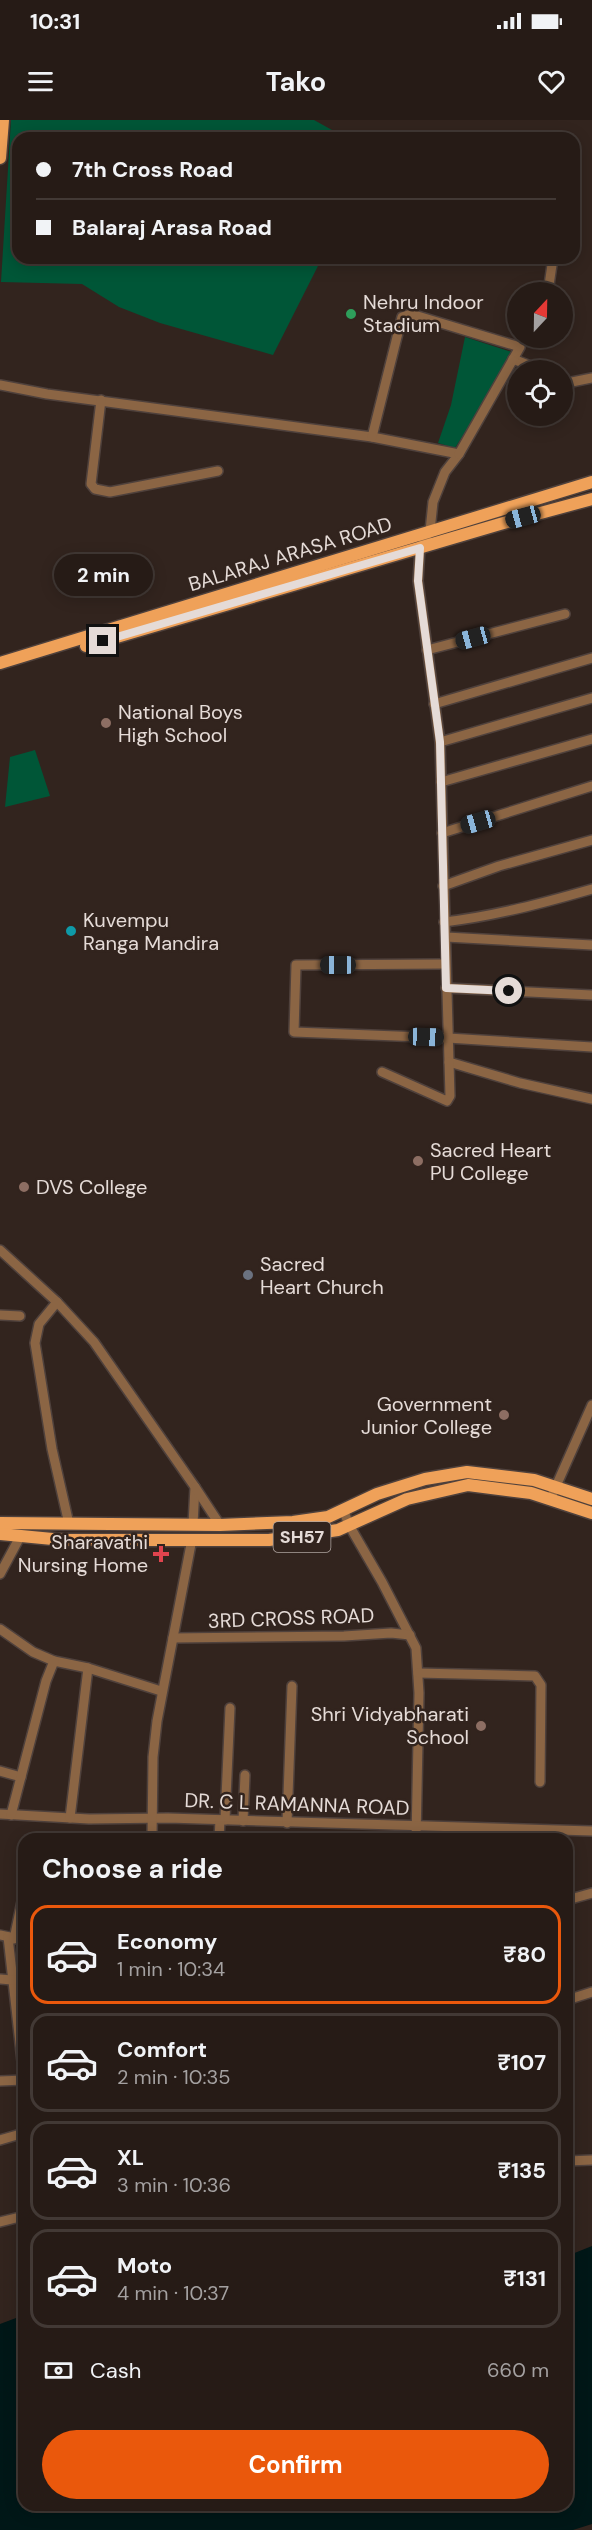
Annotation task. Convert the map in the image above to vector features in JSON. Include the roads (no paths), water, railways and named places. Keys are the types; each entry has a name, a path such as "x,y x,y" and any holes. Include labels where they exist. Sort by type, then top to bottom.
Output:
{"main road":[{"path":"0,158 3,120"},
{"name":"BALARAJ ARASA ROAD","path":"0,663 592,482"},
{"name":"BALARAJ ARASA ROAD","path":"0,671 592,499"},
{"name":"SH57","path":"0,1523 220,1526 293,1522 328,1517 377,1494 425,1479 467,1472 534,1480 592,1513"},
{"name":"SH57","path":"0,1534 63,1540 269,1540 338,1530 407,1499 468,1485 553,1492 592,1499"}],"street":[{"path":"549,282 552,264"},
{"path":"372,437 402,317 406,314 507,343"},
{"path":"382,1072 447,1101 450,1096 440,742 418,581 420,548 430,531 433,502 445,472 459,454 519,348"},
{"path":"573,382 592,378"},
{"path":"0,385 372,437 459,454"},
{"path":"101,400 91,484 95,489 110,492 218,471"},
{"path":"427,650 565,614"},
{"path":"434,704 592,658"},
{"path":"440,742 592,698"},
{"path":"441,782 592,739"},
{"path":"442,833 592,786"},
{"path":"443,886 499,866 592,840"},
{"path":"444,922 508,911 592,889"},
{"path":"446,937 592,945"},
{"path":"445,963 296,965 294,1032 592,1047"},
{"path":"446,988 592,995"},
{"path":"449,1062 520,1083 592,1099"},
{"path":"0,1250 57,1302 94,1342 220,1526"},
{"path":"57,1302 39,1324 35,1342 52,1449 69,1524"},
{"path":"0,1315 20,1316"},
{"path":"553,1492 592,1407"},
{"path":"194,1524 195,1487"},
{"path":"343,1509 349,1525 416,1648 418,1673 416,1833"},
{"path":"0,1574 21,1535"},
{"path":"152,1833 153,1757 161,1691 192,1539"},
{"path":"0,1629 33,1652 54,1661 88,1668 161,1691"},
{"name":"3RD CROSS ROAD","path":"172,1638 324,1637 391,1633 410,1635"},
{"path":"11,1815 54,1661"},
{"path":"70,1818 88,1668"},
{"path":"418,1673 535,1676 538,1678 541,1685 540,1782"},
{"path":"287,1823 292,1686"},
{"path":"220,1833 230,1708"},
{"path":"0,1771 21,1778"},
{"path":"243,1821 245,1775"},
{"name":"DR. C L RAMANNA ROAD","path":"0,1814 70,1818 152,1818 592,1831"},
{"path":"573,1898 592,1893"},
{"path":"18,1913 11,1938 11,1980 18,2033"},
{"path":"0,1979 18,1981"},
{"path":"573,1998 592,1992"},
{"path":"0,2081 18,2080"},
{"path":"0,2140 18,2135"},
{"path":"573,2161 592,2160"},
{"path":"0,2222 18,2218"}],"place":[{"name":"Nehru Indoor Stadium","path":"351,314"},
{"name":"National Boys High School","path":"106,723"},
{"name":"Kuvempu Ranga Mandira","path":"71,931"},
{"name":"Sacred Heart PU College","path":"418,1161"},
{"name":"DVS College","path":"24,1187"},
{"name":"Sacred Heart Church","path":"248,1275"},
{"name":"Government Junior College","path":"504,1415"},
{"name":"Sharavathi Nursing Home","path":"161,1554"},
{"name":"Shri Vidyabharati School","path":"481,1726"}]}
